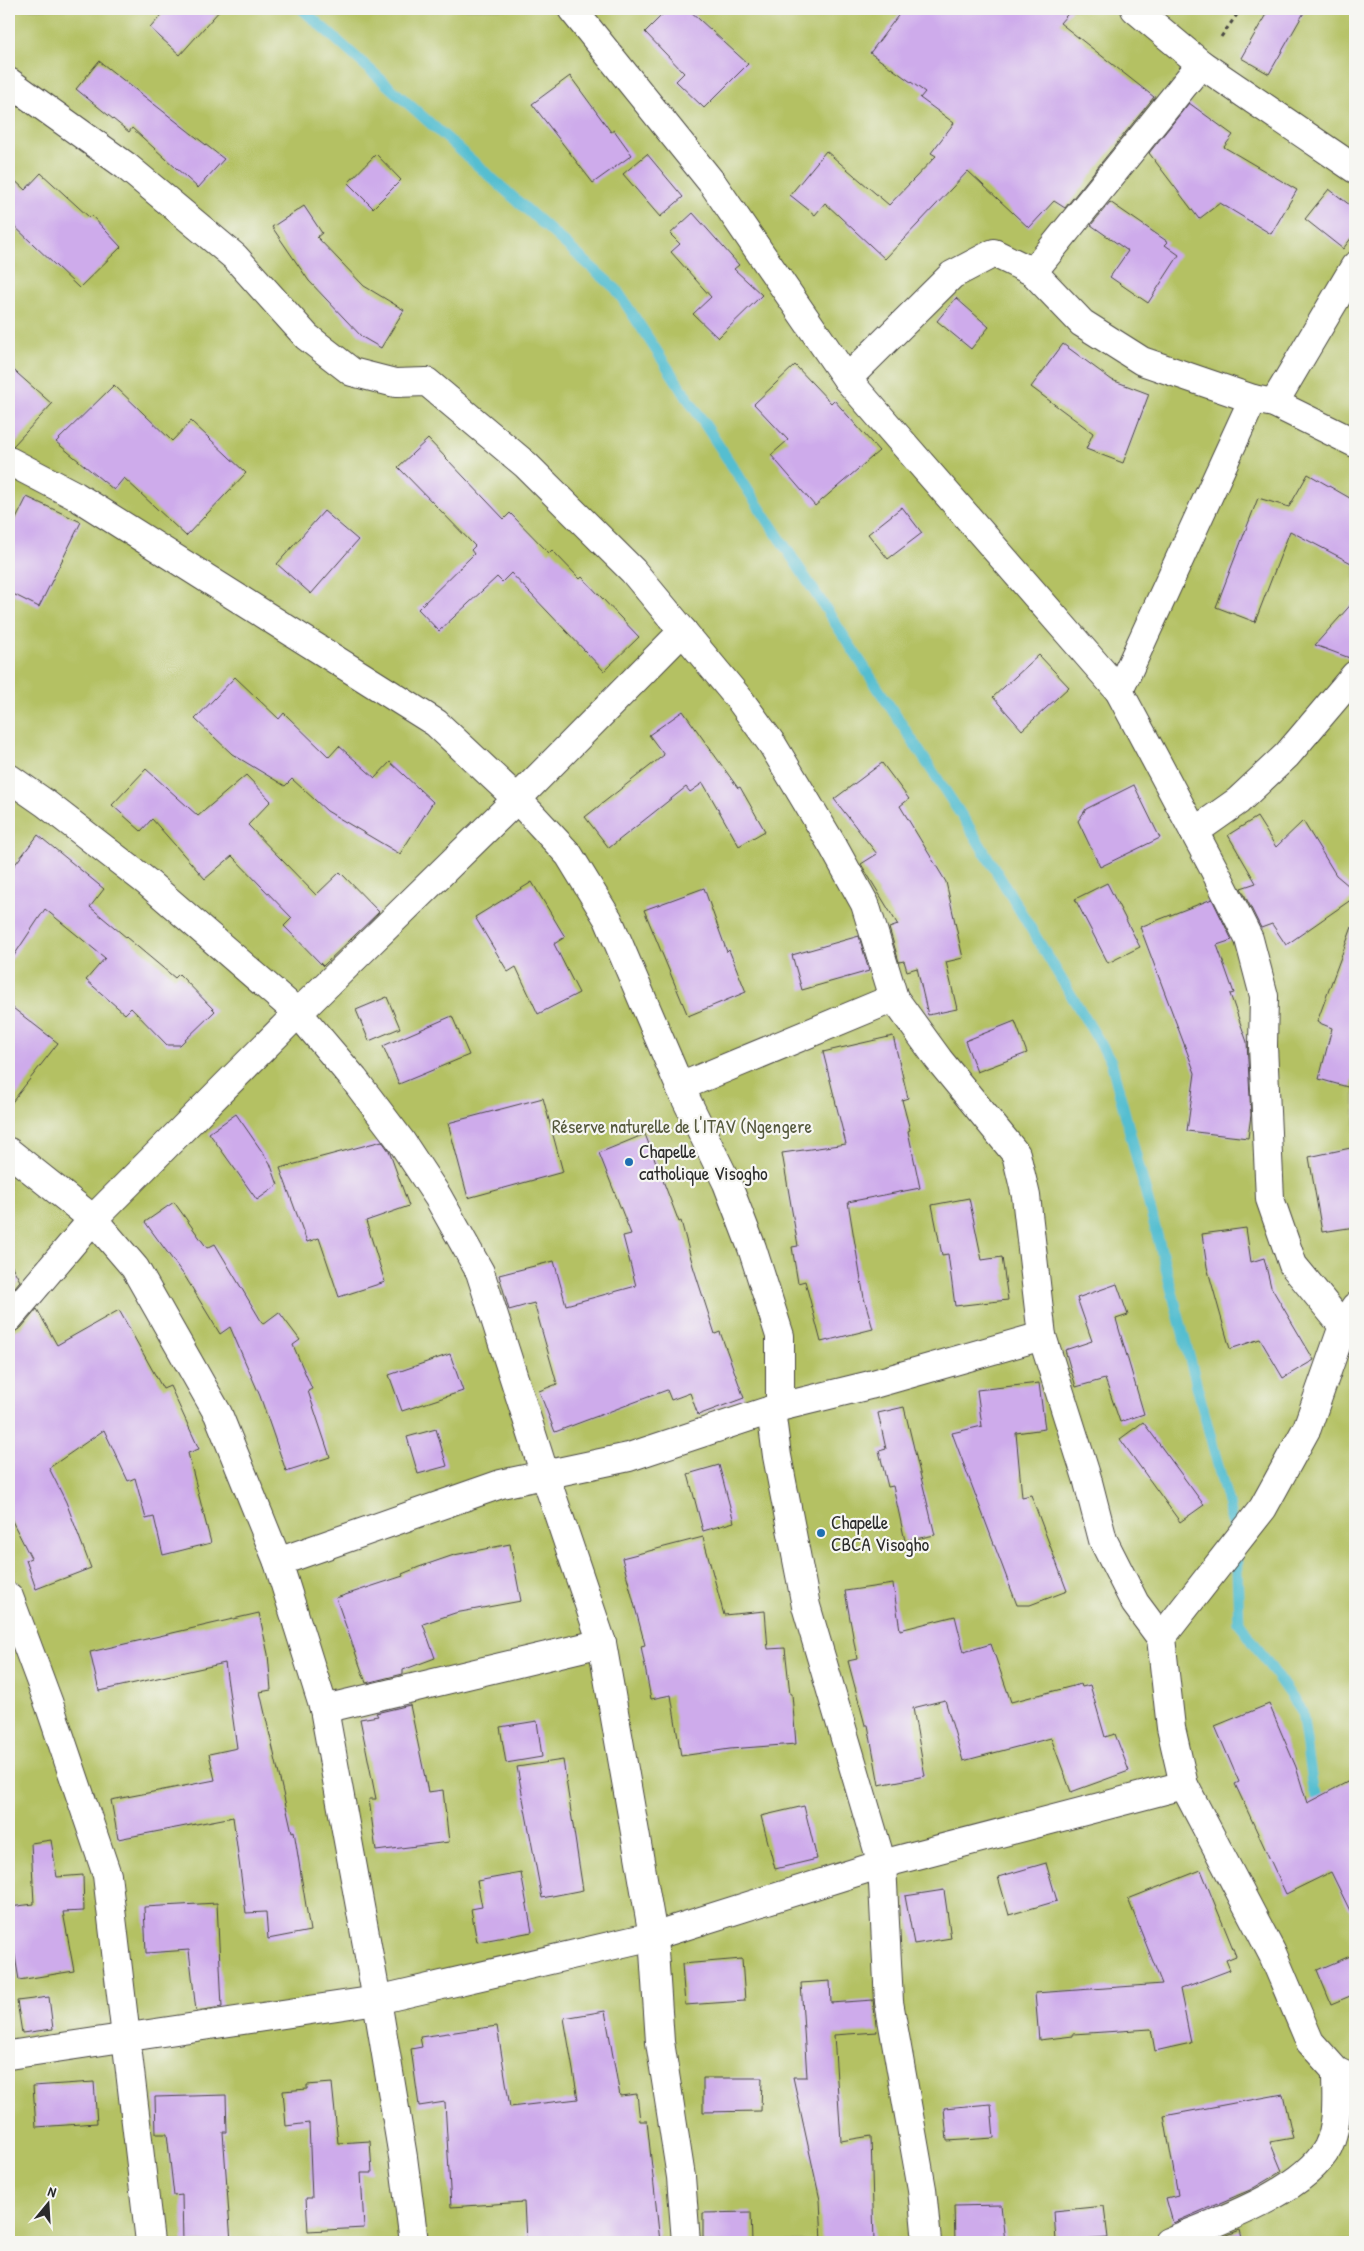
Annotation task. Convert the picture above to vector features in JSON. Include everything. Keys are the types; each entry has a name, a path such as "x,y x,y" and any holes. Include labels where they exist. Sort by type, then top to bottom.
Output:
{"street":[{"path":"572,9 713,184 847,379 1118,691 1194,832 1248,939 1264,996 1263,1046 1270,1199 1293,1265 1351,1323 1307,1428 1263,1508 1161,1638"},
{"path":"1135,9 1201,64 1355,169"},
{"path":"1033,272 1201,64"},
{"path":"11,88 126,166 235,257 307,337 352,372 395,383 427,382 526,466 633,571 740,700 772,744 865,904 894,998 939,1060 1016,1154 1026,1196 1042,1336 1087,1478 1103,1540 1135,1604 1161,1638 1171,1728 1184,1785 1273,1955 1310,2042 1345,2075 1336,2105 1334,2130 1328,2147 1311,2169 1284,2189 1238,2212 1168,2242"},
{"path":"847,379 952,275 994,253 1033,272 1082,323 1142,361 1264,401 1355,443"},
{"path":"1118,691 1264,401 1355,266"},
{"path":"9,461 76,496 436,723 517,799 569,855 608,919 680,1087 727,1183 752,1248 780,1336 776,1409 777,1456 806,1606 882,1864 889,2002 922,2189 927,2242"},
{"path":"9,1318 93,1219 298,1013 517,799 683,631"},
{"path":"1194,832 1238,801 1287,755 1355,674"},
{"path":"10,781 45,803 147,882 298,1013 354,1079 401,1141 438,1197 480,1272 545,1476 602,1643 653,1936 660,2042 681,2177 686,2242"},
{"path":"680,1087 894,998"},
{"path":"9,1152 93,1219 135,1268 218,1414 278,1562 324,1709 377,2000 403,2158 414,2242"},
{"path":"278,1562 501,1484 629,1457 776,1409 870,1385 1042,1336"},
{"path":"9,1597 16,1643 49,1704 107,1874 150,2242"},
{"path":"324,1709 602,1643"},
{"path":"9,2055 377,2000 653,1936 882,1864 1184,1785"}],"green space":[{"name":"Réserve naturelle de l'ITAV (Ngengere","path":"9,9 1355,9 1355,2242 9,2242"}],"building":[{"path":"167,9 221,9 180,55 150,28"},
{"path":"668,9 688,9 748,64 704,108 676,81 684,73 645,32"},
{"path":"903,9 1072,9 1060,23 1154,97 1065,208 1054,201 1029,228 968,171 885,259 825,203 815,215 790,195 826,151 889,205 936,156 931,153 954,123 920,98 925,92 870,53"},
{"path":"1269,9 1306,9 1269,74 1241,58"},
{"path":"99,61 224,159 198,188 132,128 129,132 76,89"},
{"path":"570,76 611,132 614,130 632,155 593,183 532,104"},
{"path":"1189,103 1233,135 1224,147 1297,190 1271,234 1220,203 1199,219 1149,153"},
{"path":"376,154 401,180 373,208 348,183"},
{"path":"647,154 683,197 660,217 623,174"},
{"path":"41,173 89,217 91,215 121,247 79,288 9,221 9,175 25,190"},
{"path":"1329,189 1355,209 1355,233 1343,249 1305,219"},
{"path":"1110,202 1168,242 1165,245 1179,255 1148,303 1110,277 1128,251 1091,225"},
{"path":"304,206 322,233 317,237 364,286 404,310 381,348 362,337 309,281 272,227"},
{"path":"693,213 739,265 734,269 762,295 718,338 693,314 711,297 671,252 680,244 670,234"},
{"path":"956,298 989,327 971,349 937,321"},
{"path":"1063,344 1112,380 1149,394 1123,463 1086,449 1093,433 1031,387"},
{"path":"795,365 831,403 834,400 879,451 815,506 771,455 788,440 754,404"},
{"path":"9,366 52,404 13,446 9,445"},
{"path":"114,385 172,441 191,421 246,473 186,536 124,478 114,490 56,442"},
{"path":"428,439 504,519 510,513 549,553 552,550 580,579 582,577 639,637 604,671 511,573 502,582 497,577 439,631 418,609 474,554 471,550 475,546 398,467"},
{"path":"1308,474 1355,501 1355,565 1290,531 1255,622 1216,607 1258,498 1289,507"},
{"path":"27,497 81,522 39,607 9,592 9,533"},
{"path":"902,507 922,533 888,559 868,534"},
{"path":"324,511 358,540 311,594 277,564"},
{"path":"1355,600 1355,660 1315,645"},
{"path":"1039,655 1069,687 1022,730 993,697"},
{"path":"235,677 279,719 284,713 329,757 339,746 375,778 390,762 433,802 400,854 327,811 292,779 285,786 232,754 195,719"},
{"path":"683,711 738,788 740,787 765,831 739,846 703,783 690,792 686,787 609,848 585,817 664,755 649,735"},
{"path":"882,763 909,799 900,806 946,882 963,958 946,962 957,1009 928,1015 917,968 907,971 904,961 899,962 889,928 898,925 861,864 877,854 834,799"},
{"path":"146,769 198,816 246,775 271,801 248,825 316,895 340,872 379,912 323,966 284,926 292,918 232,856 205,879 152,819 141,831 112,805"},
{"path":"1134,785 1160,838 1100,867 1078,821 1086,809"},
{"path":"1257,817 1276,847 1303,821 1336,875 1355,891 1355,897 1286,945 1272,924 1261,928 1241,888 1256,883 1228,835"},
{"path":"38,835 104,889 90,907 175,978 179,974 215,1011 180,1045 167,1045 131,1008 125,1014 86,980 105,958 45,909 9,963 9,872"},
{"path":"532,882 565,937 554,944 579,993 538,1014 516,967 508,972 475,917"},
{"path":"1107,883 1140,947 1108,963 1075,899"},
{"path":"704,888 727,952 729,950 746,992 688,1016 644,910"},
{"path":"1212,899 1232,940 1217,945 1234,993 1230,994 1247,1042 1251,1115 1248,1138 1187,1131 1195,1073 1140,927"},
{"path":"1352,927 1355,928 1355,1071 1351,1088 1319,1079 1332,1028 1317,1022"},
{"path":"859,936 869,971 802,990 792,955"},
{"path":"387,997 400,1028 369,1041 356,1010"},
{"path":"9,1005 58,1043 9,1106"},
{"path":"452,1016 469,1055 399,1084 383,1046"},
{"path":"1015,1021 1027,1053 977,1072 965,1041"},
{"path":"893,1036 908,1098 902,1100 910,1130 908,1131 920,1188 848,1202 864,1298 873,1329 821,1342 805,1281 798,1283 792,1247 798,1246 782,1153 846,1144 823,1052"},
{"path":"543,1098 563,1172 468,1198 448,1123"},
{"path":"236,1114 270,1163 278,1185 257,1200 209,1133"},
{"path":"645,1134 679,1222 681,1221 715,1334 720,1332 744,1398 698,1415 690,1393 671,1400 667,1390 555,1432 539,1391 557,1384 534,1303 509,1310 499,1275 554,1261 566,1305 636,1286 623,1236 631,1234 599,1153"},
{"path":"382,1141 389,1151 409,1206 366,1221 385,1282 339,1297 319,1238 307,1242 280,1168"},
{"path":"1355,1147 1355,1227 1322,1232 1309,1157"},
{"path":"969,1198 982,1260 1002,1257 1008,1300 955,1306 948,1254 942,1255 932,1205"},
{"path":"174,1202 207,1248 215,1244 263,1324 279,1312 300,1340 293,1345 312,1389 308,1391 330,1457 286,1471 260,1396 230,1327 220,1334 186,1278 145,1222"},
{"path":"1246,1228 1251,1262 1264,1258 1271,1287 1314,1360 1283,1378 1260,1339 1230,1349 1207,1267 1202,1234"},
{"path":"9,1261 20,1281 9,1294"},
{"path":"1117,1284 1128,1315 1116,1319 1144,1414 1120,1422 1105,1379 1076,1387 1065,1350 1092,1341 1077,1298"},
{"path":"37,1309 57,1345 119,1310 163,1389 170,1386 199,1449 188,1453 211,1543 163,1555 154,1517 146,1519 135,1478 128,1481 104,1430 49,1468 66,1502 91,1568 36,1589 26,1560 31,1558 9,1515 9,1333 21,1328"},
{"path":"450,1354 463,1391 402,1411 389,1375"},
{"path":"1039,1383 1045,1429 1016,1433 1022,1497 1031,1495 1067,1591 1030,1605 1017,1605 952,1433 982,1426 977,1390"},
{"path":"904,1407 935,1535 905,1541 893,1486 888,1487 879,1451 886,1449 878,1413"},
{"path":"1143,1422 1204,1505 1180,1522 1120,1439"},
{"path":"436,1429 447,1466 418,1474 407,1437"},
{"path":"719,1465 734,1522 703,1531 688,1474"},
{"path":"703,1537 724,1615 765,1611 768,1649 785,1648 790,1694 792,1694 796,1744 730,1749 681,1756 671,1695 651,1699 641,1646 645,1645 622,1558"},
{"path":"510,1544 521,1601 455,1613 423,1624 435,1658 403,1670 403,1674 366,1683 336,1598 403,1576 402,1574 454,1555"},
{"path":"893,1584 900,1630 955,1616 964,1652 991,1644 1011,1702 1081,1684 1082,1687 1090,1685 1105,1737 1115,1734 1129,1771 1071,1792 1051,1738 963,1761 945,1700 913,1708 925,1776 879,1785 868,1725 865,1725 848,1661 857,1659 845,1591"},
{"path":"259,1613 268,1654 271,1690 260,1692 292,1832 294,1831 310,1931 268,1939 266,1912 246,1913 233,1817 118,1839 111,1800 215,1780 209,1754 237,1748 225,1663 99,1691 90,1652"},
{"path":"1269,1704 1296,1767 1307,1803 1355,1778 1355,1921 1331,1872 1286,1894 1235,1784 1239,1782 1215,1726"},
{"path":"410,1705 428,1792 443,1790 449,1842 376,1851 369,1799 376,1799 360,1719 378,1716 376,1713"},
{"path":"537,1721 542,1757 506,1763 500,1727"},
{"path":"563,1760 583,1890 542,1898 517,1767"},
{"path":"804,1806 817,1859 775,1869 761,1816"},
{"path":"51,1840 57,1877 83,1875 84,1911 63,1912 74,1971 19,1980 9,1921 9,1907 34,1904 31,1843"},
{"path":"1046,1863 1057,1901 1009,1915 998,1877"},
{"path":"1201,1870 1236,1956 1226,1960 1230,1970 1180,1989 1191,2043 1155,2051 1151,2029 1073,2034 1073,2036 1039,2040 1035,1993 1162,1984 1128,1899"},
{"path":"521,1873 532,1932 477,1942 471,1909 482,1907 477,1881"},
{"path":"944,1890 951,1938 914,1944 905,1896"},
{"path":"217,1903 222,2007 196,2011 189,1950 146,1953 144,1907"},
{"path":"1355,1954 1355,1994 1331,2004 1317,1970"},
{"path":"742,1959 745,2001 685,2005 682,1964"},
{"path":"830,1981 831,2003 873,2000 877,2032 834,2035 841,2141 871,2136 874,2242 822,2242 820,2200 793,2077 807,2077 801,1983"},
{"path":"49,1997 53,2029 22,2033 17,2001"},
{"path":"605,2011 620,2096 637,2094 640,2121 647,2121 660,2242 526,2242 524,2202 451,2207 445,2102 419,2106 411,2049 422,2047 420,2037 497,2026 510,2107 578,2099 564,2018"},
{"path":"703,2078 762,2078 761,2111 703,2112"},
{"path":"94,2082 97,2123 36,2127 33,2086"},
{"path":"332,2083 338,2143 370,2141 372,2173 361,2173 364,2228 308,2231 306,2198 312,2198 309,2123 286,2126 283,2091 307,2089 307,2085"},
{"path":"1283,2094 1293,2138 1270,2142 1282,2171 1250,2190 1173,2223 1166,2198 1178,2195 1164,2116"},
{"path":"226,2095 227,2132 223,2132 231,2242 183,2242 182,2195 174,2196 167,2134 156,2134 155,2097"},
{"path":"991,2104 994,2138 947,2141 944,2108"},
{"path":"1001,2205 1005,2242 955,2242 954,2206"},
{"path":"1104,2206 1108,2238 1056,2242 1054,2211"},
{"path":"751,2212 752,2242 703,2242 703,2213"},
{"path":"1240,2230 1243,2242 1209,2242 1215,2240"}],"waterway":[{"path":"302,9 616,289 973,833 1111,1061 1228,1503 1236,1543 1239,1622 1302,1712 1313,1790 1325,1811"}],"place":[{"name":"Chapelle catholique Visogho","path":"629,1162"},
{"name":"Chapelle CBCA Visogho","path":"821,1533"}]}
